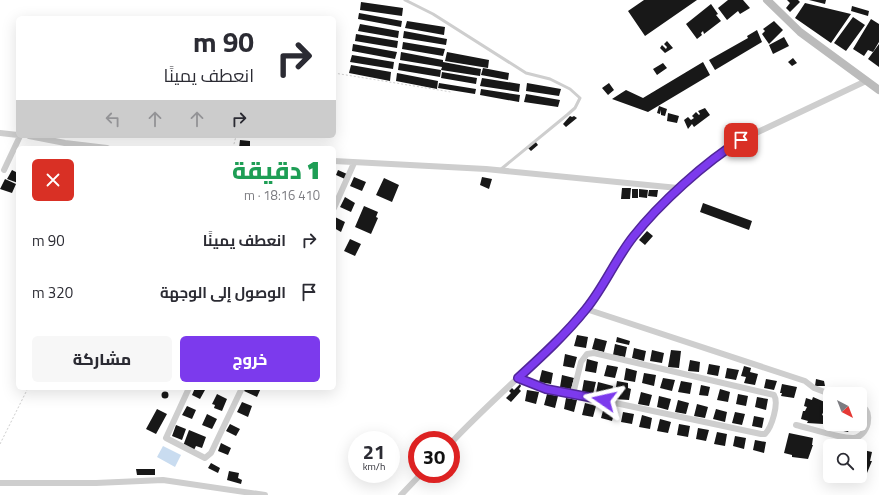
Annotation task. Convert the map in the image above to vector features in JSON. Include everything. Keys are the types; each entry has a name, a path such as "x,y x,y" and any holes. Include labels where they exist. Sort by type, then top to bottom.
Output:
{"street":[{"path":"767,0 800,32 879,90"},
{"path":"460,434 552,347 586,309 633,237 678,188 736,143 866,81"},
{"path":"0,133 16,135"},
{"path":"4,170 18,138"},
{"path":"40,138 90,146"},
{"path":"336,161 500,170 678,188"},
{"path":"336,203 354,163"},
{"path":"586,309 805,381 814,388 823,391"},
{"path":"518,378 546,389 761,434 765,434 770,428 776,401 774,395 594,353 587,354 581,362 573,394"},
{"path":"187,390 166,438 205,458 211,453 241,390"},
{"path":"867,411 867,423"},
{"path":"796,425 848,438 858,437 864,431"},
{"path":"0,483 96,484 163,480 265,495"},
{"path":"401,495 412,483"}],"lane":[{"path":"405,0 433,14 526,73 550,79 570,89 580,98 571,112 500,170"}],"path":[{"path":"336,73 451,92"},
{"path":"0,444 27,390"}],"water":[{"path":"163,446 181,455 175,467 157,457"}],"building":[{"path":"644,0 697,0 645,36 628,11"},
{"path":"728,0 743,0 750,8 740,14 738,11 727,20 718,8"},
{"path":"787,0 798,0 800,2 790,12 786,8 790,3"},
{"path":"809,0 826,0 825,4"},
{"path":"361,2 403,8 402,16 360,10"},
{"path":"805,3 851,14 831,43 795,18"},
{"path":"711,4 718,14 716,15 721,21 704,34 703,31 701,33 702,35 697,39 686,24"},
{"path":"852,6 869,11 868,16 851,11"},
{"path":"359,13 402,21 401,27 358,19"},
{"path":"853,17 865,25 846,51 834,43"},
{"path":"871,19 879,24 879,42 873,52 868,50 864,56 853,49"},
{"path":"407,21 445,27 444,35 405,28"},
{"path":"774,21 783,30 769,44 762,34 765,31 763,29"},
{"path":"360,24 399,31 398,38 358,31"},
{"path":"757,30 762,42 715,70 709,60 748,38 747,36"},
{"path":"404,31 447,39 446,45 403,38"},
{"path":"356,34 398,41 397,48 355,41"},
{"path":"784,37 789,46 773,54 769,45"},
{"path":"667,41 673,48 665,53 660,48 662,45 666,49 667,47 664,44"},
{"path":"403,42 445,49 443,56 402,49"},
{"path":"353,44 397,52 395,59 352,51"},
{"path":"879,44 879,67 868,59"},
{"path":"401,52 481,69 480,76 441,70 442,67 400,60"},
{"path":"447,52 489,60 488,68 445,61"},
{"path":"352,55 394,62 393,69 350,62"},
{"path":"793,58 797,63 792,66 788,62"},
{"path":"703,62 710,75 648,112 612,99 626,90 643,98"},
{"path":"399,63 441,70 440,77 398,70"},
{"path":"663,63 667,68 657,75 653,69"},
{"path":"351,65 391,72 390,81 349,73"},
{"path":"483,68 509,73 508,80 481,75"},
{"path":"442,72 477,78 476,84 441,78"},
{"path":"397,73 438,81 437,89 396,81"},
{"path":"482,78 520,84 519,92 480,86"},
{"path":"439,83 476,89 475,94 438,88"},
{"path":"527,83 561,89 559,96 526,91"},
{"path":"609,83 614,90 608,95 602,88"},
{"path":"481,89 520,95 519,102 480,95"},
{"path":"526,94 560,100 558,107 524,102"},
{"path":"659,106 667,109 665,116 661,115 661,110 660,114 657,113"},
{"path":"705,108 710,115 694,127 692,124 688,129 684,120 688,117 691,120 694,118 692,116 696,112 699,115 700,114 698,111"},
{"path":"668,113 679,116 677,123 667,121"},
{"path":"570,116 577,118 566,127 563,124"},
{"path":"240,140 250,141 250,146 239,146"},
{"path":"535,141 538,145 531,151 528,148"},
{"path":"12,170 16,172 16,182 7,179"},
{"path":"338,170 347,174 345,179 336,175"},
{"path":"354,177 366,182 362,191 350,186"},
{"path":"482,177 492,179 489,189 480,185"},
{"path":"384,178 399,185 392,202 376,195"},
{"path":"5,179 16,184 12,193 0,189"},
{"path":"622,188 631,188 630,199 621,199"},
{"path":"632,189 638,189 638,198 632,198"},
{"path":"639,189 648,190 647,198 639,197"},
{"path":"649,190 658,190 657,197 648,196"},
{"path":"345,197 355,203 351,212 340,207"},
{"path":"703,203 752,221 749,230 700,212"},
{"path":"364,206 378,212 376,217 378,218 371,234 355,227"},
{"path":"336,218 345,222 341,232 336,229"},
{"path":"647,231 653,236 645,245 639,240"},
{"path":"350,239 361,244 355,256 344,251"},
{"path":"577,335 588,337 586,348 574,346"},
{"path":"617,337 630,341 629,345 616,342"},
{"path":"595,338 607,341 604,352 592,349"},
{"path":"615,344 627,347 625,357 613,355"},
{"path":"634,348 646,351 644,361 632,358"},
{"path":"652,350 664,353 662,363 650,361"},
{"path":"671,350 681,351 679,368 668,367"},
{"path":"565,354 577,357 574,368 563,366"},
{"path":"587,359 598,362 596,373 585,371"},
{"path":"690,360 700,362 699,372 688,371"},
{"path":"709,364 720,366 718,376 707,374"},
{"path":"607,365 618,367 615,378 604,376"},
{"path":"744,366 751,368 750,372 758,374 755,385 744,383 746,377 741,376"},
{"path":"626,368 637,371 635,382 624,380"},
{"path":"727,368 739,370 736,380 725,378"},
{"path":"542,370 553,373 551,384 539,382"},
{"path":"644,373 656,375 654,386 642,383"},
{"path":"562,375 574,378 571,389 560,387"},
{"path":"663,378 675,380 672,391 660,388"},
{"path":"766,379 777,381 774,390 764,388"},
{"path":"816,379 824,381 825,386 815,386"},
{"path":"584,380 596,382 593,394 582,391"},
{"path":"617,381 628,383 628,388 631,389 629,400 614,399 618,388 616,387"},
{"path":"681,381 692,383 690,394 678,392"},
{"path":"598,382 613,386 611,397 596,393"},
{"path":"520,384 521,386 519,389 521,391 511,402 506,398 511,393 509,391 512,388 514,390"},
{"path":"782,384 797,387 794,398 781,396 782,393 780,393"},
{"path":"701,385 710,387 708,396 699,395"},
{"path":"720,389 730,392 728,402 717,400"},
{"path":"194,390 205,390 200,399 192,395"},
{"path":"245,390 260,390 257,397 244,391"},
{"path":"527,390 539,392 536,404 525,401"},
{"path":"165,391 168,392 168,398 165,399 162,398 161,395 162,392"},
{"path":"641,392 652,395 649,406 638,404"},
{"path":"217,394 227,399 222,411 214,408 215,405 212,404"},
{"path":"547,394 558,396 555,408 544,405"},
{"path":"738,394 748,396 746,406 736,404"},
{"path":"659,396 671,399 668,410 657,407"},
{"path":"757,397 768,399 766,410 755,407"},
{"path":"813,397 823,401 823,424 807,423 808,421 801,419 803,411 805,411 807,407 804,406 806,398 812,400"},
{"path":"566,398 577,400 574,412 564,409"},
{"path":"678,400 689,403 686,414 675,412"},
{"path":"242,402 252,406 248,417 237,412"},
{"path":"585,403 596,406 593,417 582,415"},
{"path":"697,404 708,407 705,418 694,416"},
{"path":"187,406 196,410 192,419 182,415"},
{"path":"604,407 615,410 612,421 601,418"},
{"path":"157,409 167,414 156,434 146,429"},
{"path":"716,409 727,412 725,422 713,419"},
{"path":"623,412 634,414 632,424 621,422"},
{"path":"735,412 745,414 742,425 732,423"},
{"path":"207,414 217,419 212,429 202,425"},
{"path":"642,415 652,418 650,429 639,427"},
{"path":"754,416 764,418 762,428 752,426"},
{"path":"660,419 671,422 668,433 657,431"},
{"path":"230,424 240,429 236,436 226,431"},
{"path":"679,424 690,426 688,437 677,435"},
{"path":"176,425 186,429 182,440 172,436"},
{"path":"698,428 709,430 706,441 696,439"},
{"path":"189,430 206,437 202,448 196,446 194,450 183,446"},
{"path":"717,432 727,434 725,446 714,444"},
{"path":"789,433 813,438 813,445 808,459 792,457 792,455 784,453"},
{"path":"735,436 746,438 744,449 733,446"},
{"path":"755,440 766,442 764,453 753,450"},
{"path":"221,443 231,448 228,455 218,451"},
{"path":"867,451 872,452 870,461 872,461 867,473"},
{"path":"211,463 220,468 218,473 208,468"},
{"path":"136,469 155,469 155,475 137,475"},
{"path":"229,471 239,473 238,478 242,480 241,484 227,480"}],"route":[{"path":"604,400 546,389 518,378 552,347 586,309 633,237 678,188 731,146 741,140"}]}
